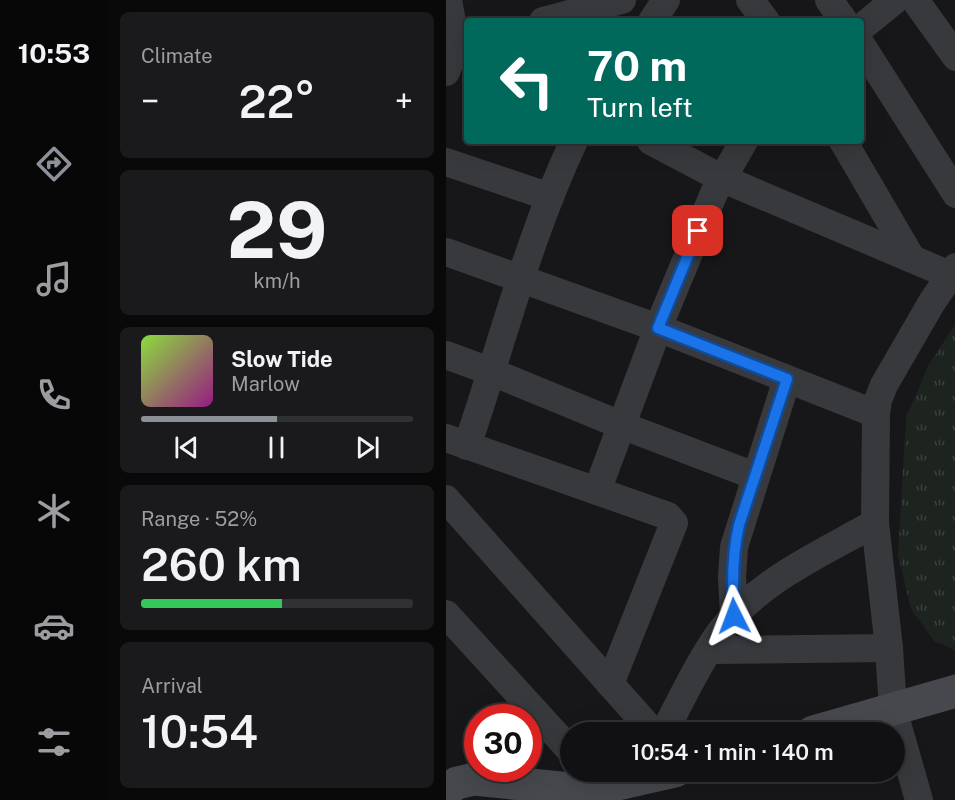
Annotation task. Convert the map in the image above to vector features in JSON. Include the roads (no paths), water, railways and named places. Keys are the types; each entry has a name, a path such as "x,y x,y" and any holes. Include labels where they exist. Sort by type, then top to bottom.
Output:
{"street":[{"path":"448,0 456,44 446,74 464,82"},
{"path":"551,18 591,4 622,0"},
{"path":"654,18 666,0"},
{"path":"750,0 764,18"},
{"path":"829,0 842,18"},
{"path":"864,25 895,0"},
{"path":"915,0 956,57"},
{"path":"864,49 956,194"},
{"path":"573,144 550,197 492,372 456,442 668,516 674,523 610,684"},
{"path":"657,144 721,178 912,259 953,271 932,302 884,385 876,414 875,523 889,648 893,709 920,800"},
{"path":"597,491 658,328 721,178 742,144"},
{"path":"845,144 912,259"},
{"path":"446,162 550,197"},
{"path":"446,252 658,328 876,414"},
{"path":"446,355 755,476"},
{"path":"734,616 732,577 734,547 787,379"},
{"path":"446,499 644,722"},
{"path":"670,722 710,650 734,616 765,588 875,523"},
{"path":"446,614 560,739"},
{"path":"710,650 889,648"},
{"path":"848,722 956,692"},
{"path":"453,782 474,779 591,790 595,782"}]}
